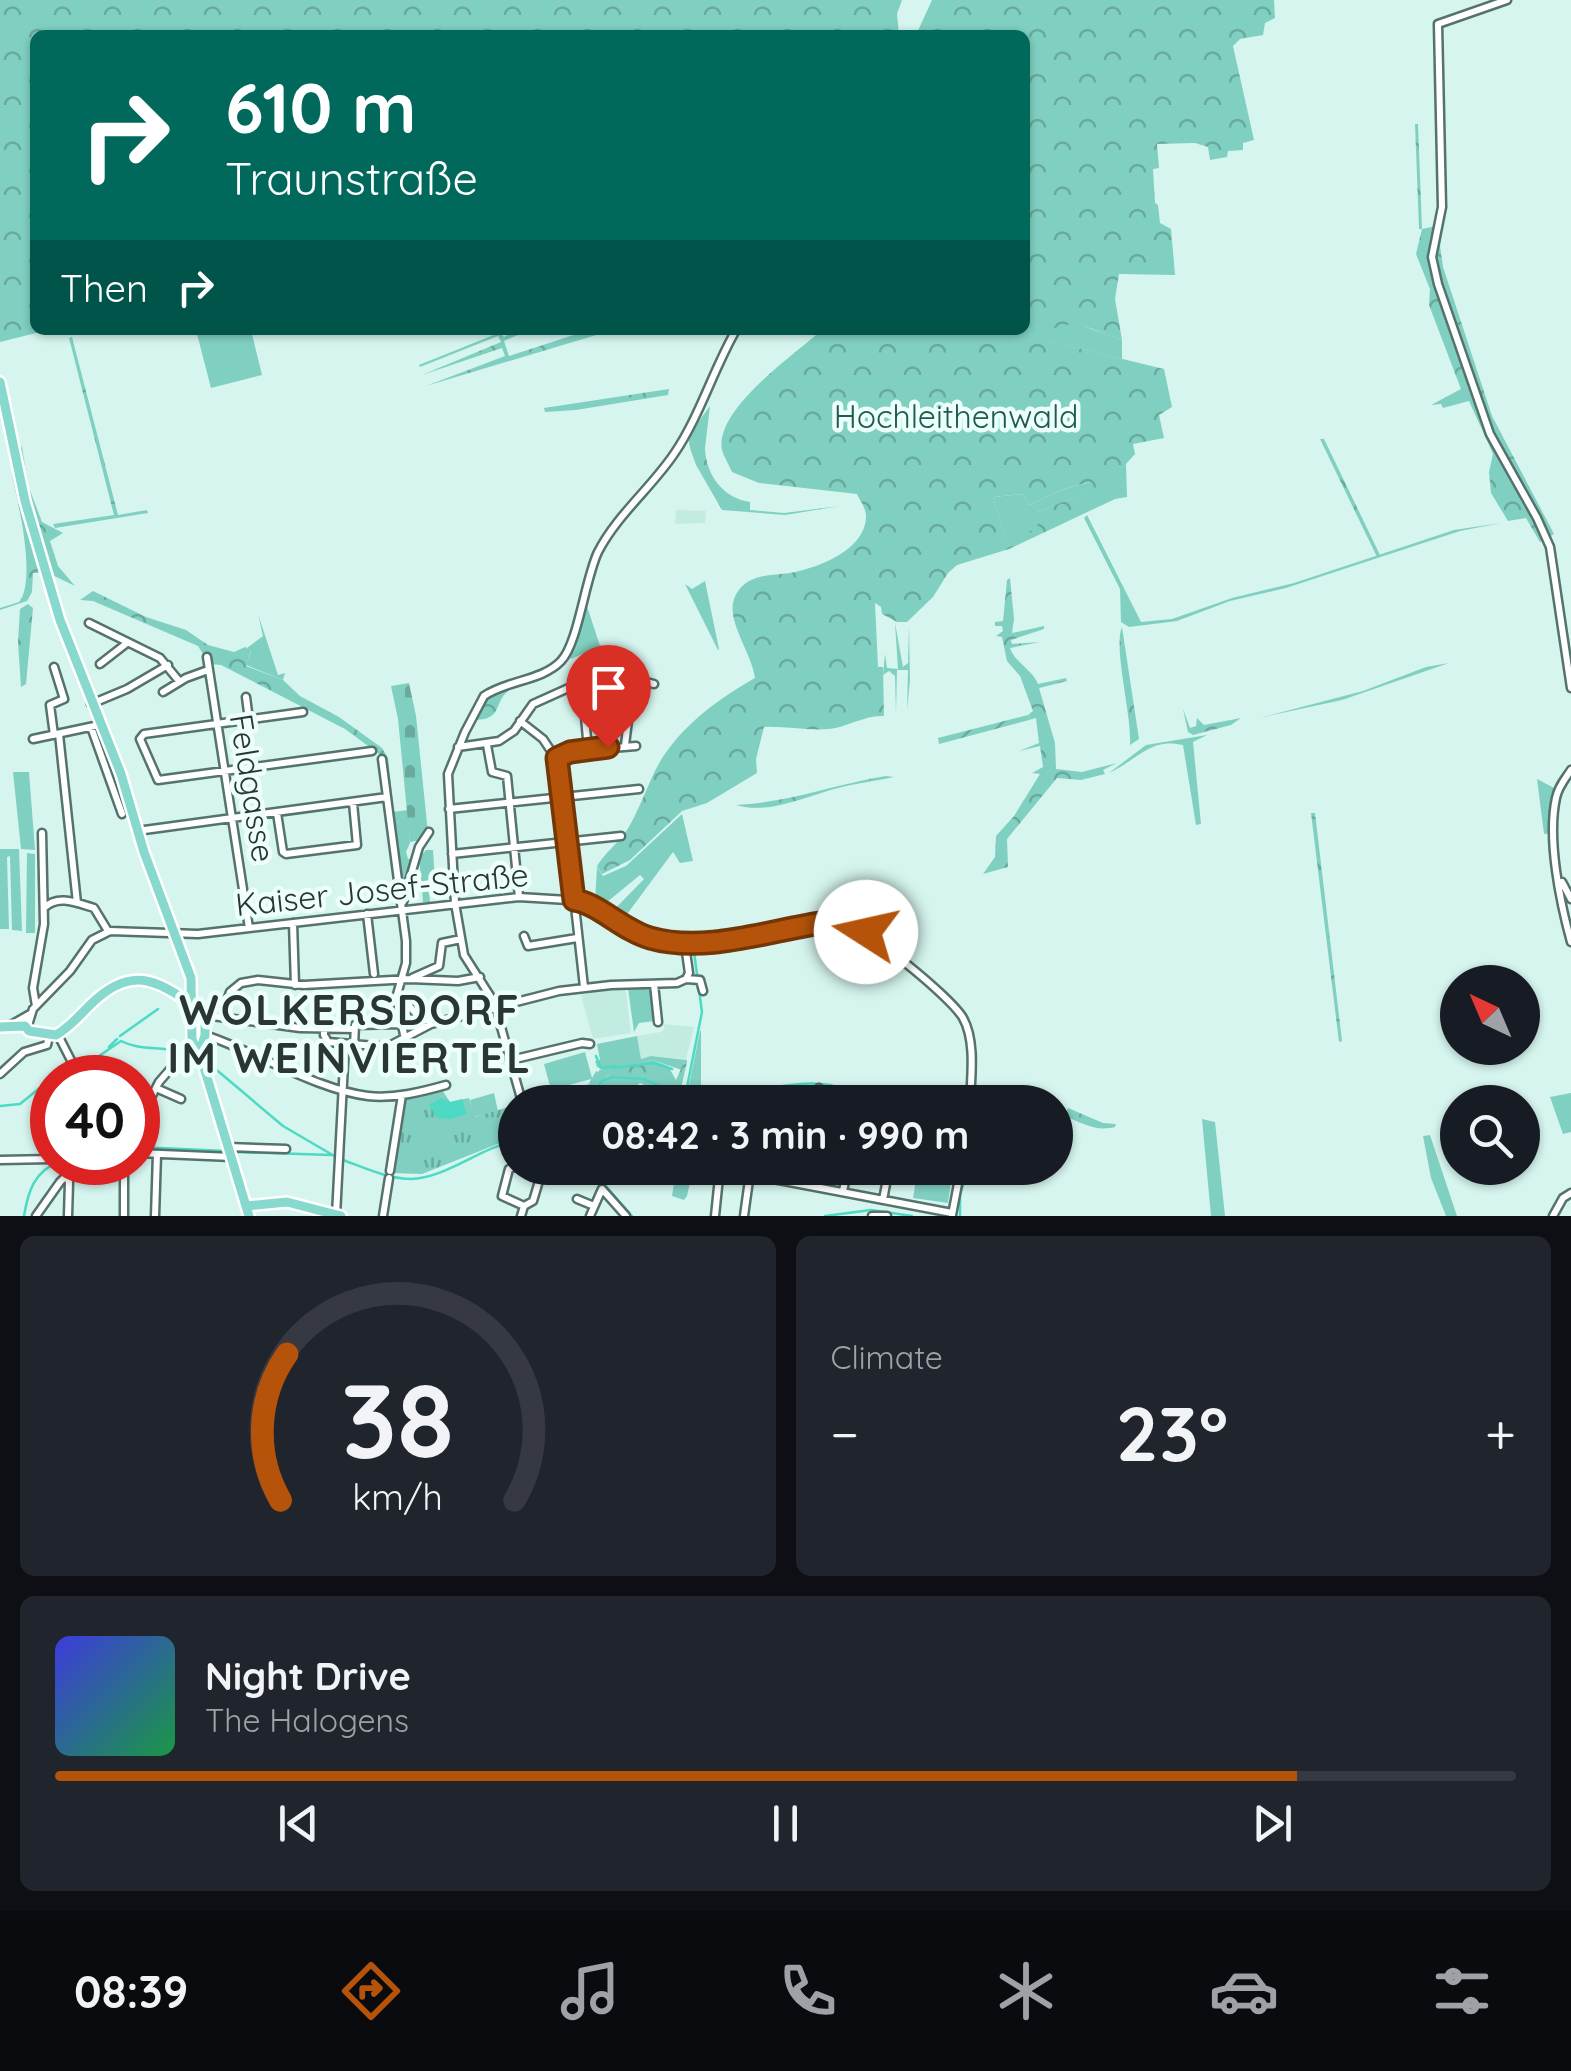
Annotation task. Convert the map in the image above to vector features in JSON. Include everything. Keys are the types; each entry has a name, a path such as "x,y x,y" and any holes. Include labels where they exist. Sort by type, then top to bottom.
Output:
{"main road":[{"path":"0,382 17,468 45,574 91,704 95,726 121,774 124,793 193,984 198,1013 196,1049 248,1211 286,1202 338,1216"},
{"path":"4,1026 31,1019 51,1035 123,981 157,983 198,1013"}],"street":[{"path":"1507,0 1438,24 1442,207 1432,257 1490,434 1546,538 1555,566 1571,688"},
{"path":"518,1085 497,1009 464,955 455,903 448,774 484,696 554,667 566,655 583,592 601,547 675,452 734,335"},
{"path":"89,623 168,665 179,681"},
{"path":"100,664 128,643"},
{"name":"Feldgasse","path":"207,656 249,928"},
{"path":"91,704 168,665"},
{"path":"54,668 64,697 50,705 69,804 77,903"},
{"path":"163,692 208,670"},
{"path":"458,747 488,745 510,734 533,704 606,671 654,684"},
{"path":"624,746 633,680"},
{"path":"582,683 588,750"},
{"path":"246,697 248,720"},
{"path":"303,712 144,734 140,739 156,779 372,750"},
{"path":"520,721 557,758 584,987"},
{"path":"33,739 95,726 122,814"},
{"path":"488,745 492,772 507,776 519,897"},
{"path":"557,758 588,750 636,746"},
{"path":"382,759 407,956 396,998 405,1039"},
{"path":"1571,770 1555,800 1558,878 1571,942"},
{"path":"448,810 640,789"},
{"path":"138,831 387,797"},
{"path":"277,812 282,852 286,854 355,845 359,840 353,802"},
{"path":"402,906 418,847 429,832"},
{"path":"31,1019 32,988 43,934 42,833"},
{"path":"452,854 621,836"},
{"path":"1558,878 1571,899"},
{"name":"Kaiser Josef-Straße","path":"108,931 176,934 249,928 368,914 402,906 519,897 592,905 629,930 685,944"},
{"path":"31,1019 92,940 108,931 95,908 54,901 44,908"},
{"path":"368,914 374,974"},
{"path":"702,990 689,972 685,944 827,922 848,923 860,928 963,1018 971,1060 970,1085"},
{"path":"293,923 295,985"},
{"path":"524,936 528,946 577,938"},
{"path":"410,980 439,966 442,943 461,939"},
{"path":"222,1016 228,995 238,985 258,980 295,985 480,977"},
{"path":"324,1028 326,1041 387,1047 434,1023 559,992 611,984 693,980"},
{"path":"654,984 658,1022"},
{"path":"396,998 404,1000 419,1017 434,1023"},
{"path":"198,1013 300,1028 401,1024"},
{"path":"31,1019 51,1035 65,1055"},
{"path":"354,1046 355,1027"},
{"path":"0,1074 24,1052 47,1045 51,1035"},
{"path":"338,1216 345,1044"},
{"path":"511,1060 590,1044"},
{"path":"160,1084 196,1049 367,1096 402,1095 446,1085"},
{"path":"160,1090 181,1100"},
{"path":"384,1216 402,1095"},
{"path":"160,1154 286,1150"},
{"path":"0,1160 30,1159"},
{"path":"36,1216 59,1185"},
{"path":"68,1216 69,1185"},
{"path":"124,1185 124,1216"},
{"path":"155,1216 156,1185"},
{"path":"505,1185 502,1196 524,1206"},
{"path":"522,1216 524,1206 533,1201 538,1185"},
{"path":"715,1216 717,1185"},
{"path":"744,1216 751,1185"},
{"path":"808,1185 952,1214 957,1185"},
{"path":"843,1191 844,1185"},
{"path":"884,1200 886,1185"},
{"path":"590,1216 602,1189 626,1216"},
{"path":"1551,1215 1563,1198 1571,1194"},
{"path":"576,1199 594,1206"},
{"path":"872,1216 887,1216"}],"shaded area":[{"path":"676,510 706,511 705,523 675,524"},
{"path":"625,987 631,1033 593,1039 581,995"},
{"path":"662,1024 694,1027 686,1059 641,1059 637,1036 661,1032 665,1028"},
{"path":"441,1098 451,1102 462,1099 467,1114 437,1118 429,1105"}],"green space":[{"path":"0,0 902,0 897,14 899,30 30,30 30,334 0,342"},
{"name":"Hochleithenwald","path":"932,0 1274,0 1275,18 1265,23 1263,35 1240,39 1233,46 1254,140 1243,143 1243,150 1228,151 1227,157 1210,160 1208,147 1195,143 1157,144 1159,168 1153,169 1155,203 1160,223 1171,229 1175,275 1119,274 1115,299 1122,340 1077,325 1050,331 1048,341 1164,369 1172,407 1159,415 1164,438 1133,444 1135,454 1126,464 1127,497 1115,499 1009,549 957,565 933,597 907,622 897,622 882,614 875,603 884,716 829,729 764,727 756,759 757,773 707,803 682,811 630,860 602,874 597,866 627,830 662,758 684,730 755,678 733,612 739,589 756,578 801,571 826,562 849,548 864,528 866,513 857,494 759,483 732,472 722,450 723,434 743,401 816,335 1030,335 1030,30 918,30","holes":["1090,482 1094,489 1038,512 1038,527 1007,543 993,497 1023,494 1029,505"]},
{"path":"1418,124 1422,229 1419,229"},
{"path":"1436,226 1442,230 1443,267 1492,416 1554,534 1540,542 1526,518 1508,521 1491,493 1489,472 1493,454 1469,401 1443,408 1441,404 1431,405 1461,389 1429,305 1430,289 1416,254 1422,229"},
{"path":"1062,323 1078,324 1122,340 1122,359 1047,341 1050,330"},
{"path":"197,335 252,335 262,375 211,388"},
{"path":"494,335 518,335 504,341 509,356 574,335 596,335 426,386 505,356 502,348 422,375 501,342 498,336 419,365"},
{"path":"72,337 118,515 147,510 148,513 55,528 53,524 114,515 69,338"},
{"path":"669,389 668,395 576,410 545,412 544,408"},
{"path":"710,406 705,448 690,448 688,436"},
{"path":"1320,439 1324,439 1380,555 1377,557"},
{"path":"18,445 22,447 28,485 42,522 63,533 50,541 58,566 75,586 48,573"},
{"path":"690,448 705,448 718,484 732,496 750,502 750,510 784,513 840,506 785,515 722,510"},
{"path":"11,472 39,573 33,573 32,592 27,601 0,610 19,602 26,577 24,540"},
{"path":"1091,482 1095,489 1038,512 1039,527 1007,544 993,497 1023,494 1029,505"},
{"path":"1087,515 1141,622 1172,619 1454,530 1501,523 1460,531 1177,621 1129,627 1121,622 1120,589 1084,518"},
{"path":"1010,578 1012,633 1044,626 1011,640 1012,644 1040,642 1010,648 1012,653 1038,684 1066,678 1067,681 1039,688 1055,743 1056,769 1082,772 1117,763 1103,770 1105,774 1081,780 1057,778 1007,839 1008,867 983,874 995,857 996,836 1014,816 1040,774 1032,773 1043,767 1040,746 1019,751 1039,743 1036,718 1029,720 1033,711 1020,676 1007,661 1002,637 996,636 1003,631 995,622 1003,621"},
{"path":"705,581 718,650 685,584 692,589"},
{"path":"93,591 146,617 186,630 208,645 234,652 245,647 251,650 246,666 283,680 300,696 339,717 382,748 388,758 392,795 383,757 345,729 221,665 209,664 198,646 93,601 80,600"},
{"path":"584,597 600,646 571,659 568,653"},
{"path":"28,604 33,608 26,684 21,687 20,609"},
{"path":"258,614 278,675 285,673 283,680 246,665 251,651 247,648 263,636"},
{"path":"895,623 903,667 908,663 909,626 910,680 907,710 908,670 897,670 896,713 895,676 889,671 883,675 885,654 887,668 898,669"},
{"path":"1122,627 1139,739 1130,745 1120,650"},
{"path":"1449,663 1342,700 1259,718 1363,691 1426,667"},
{"path":"554,668 509,690 494,714 473,720 486,697"},
{"path":"409,683 428,833 423,840 410,842 391,686"},
{"path":"1183,709 1190,728 1196,726 1197,718 1204,725 1241,718 1231,725 1193,735 1188,732"},
{"path":"1028,715 1029,720 939,744 938,738"},
{"path":"1207,735 1193,742 1201,824 1196,825 1183,745 1152,747 1109,773 1146,745"},
{"path":"13,772 29,772 35,850 21,849"},
{"path":"894,777 775,806 736,805 774,801"},
{"path":"1537,779 1556,789 1553,833 1544,834"},
{"path":"408,810 410,843 406,852 408,859 413,858 402,891 393,812"},
{"path":"1311,813 1315,813 1342,1041 1339,1042"},
{"path":"682,814 693,861 680,863 673,852 622,921 610,914 644,879 640,875 601,907 595,902 597,867 603,876 626,866"},
{"path":"0,849 19,849 22,931 12,930 10,856 9,929 0,929"},
{"path":"426,850 433,850 435,880 428,881 430,902 423,902 419,858"},
{"path":"27,853 35,854 35,933 26,933"},
{"path":"650,987 654,1021 639,1023 634,1032 628,988"},
{"path":"700,1031 701,1031 701,1085 689,1085"},
{"path":"637,1036 641,1059 651,1056 687,1060 682,1070 652,1060 605,1071 597,1067 597,1044"},
{"path":"585,1052 592,1078 596,1071 609,1075 596,1085 586,1085 591,1079 550,1085 544,1064"},
{"path":"652,1060 668,1066 676,1080 687,1062 682,1085 598,1085 609,1075 599,1074 599,1070"},
{"path":"442,1090 450,1102 469,1098 475,1117 498,1110 498,1144 422,1174 391,1173 403,1100"},
{"path":"494,1093 498,1111 474,1117 470,1100"},
{"path":"1571,1093 1571,1132 1563,1134 1550,1097"},
{"path":"1073,1110 1103,1123 1116,1124 1101,1128 1073,1120"},
{"path":"1202,1119 1215,1122 1225,1216 1211,1216"},
{"path":"1430,1135 1440,1165 1440,1185 1447,1185 1457,1216 1446,1216 1431,1178 1423,1136"},
{"path":"674,1185 689,1185 684,1200 672,1196"},
{"path":"915,1185 951,1185 948,1203 913,1198"}],"waterway":[{"path":"585,907 589,911"},
{"path":"687,1085 702,1012 694,952 690,949"},
{"path":"120,1036 158,1009"},
{"path":"109,1047 117,1039"},
{"path":"100,1055 121,1041 199,1058"},
{"path":"596,1056 601,1068 616,1066"},
{"path":"206,1061 283,1126 336,1157"},
{"path":"614,1068 653,1063 672,1069"},
{"path":"598,1085 613,1077 644,1079 657,1085"},
{"path":"795,1085 828,1085"},
{"path":"0,1106 20,1104 30,1096"},
{"path":"343,1160 385,1175 412,1179 438,1173 498,1147"},
{"path":"160,1148 226,1151"},
{"path":"234,1152 331,1155"},
{"path":"24,1216 33,1185"},
{"path":"605,1185 632,1216"},
{"path":"960,1216 963,1185"},
{"path":"825,1216 871,1210 912,1216"}],"district":[{"name":"WOLKERSDORF IM WEINVIERTEL","path":"350,1034"}],"route":[{"path":"608,747 570,752 557,758 574,900 589,904 629,930 677,944 827,922 848,923 866,932"}]}
